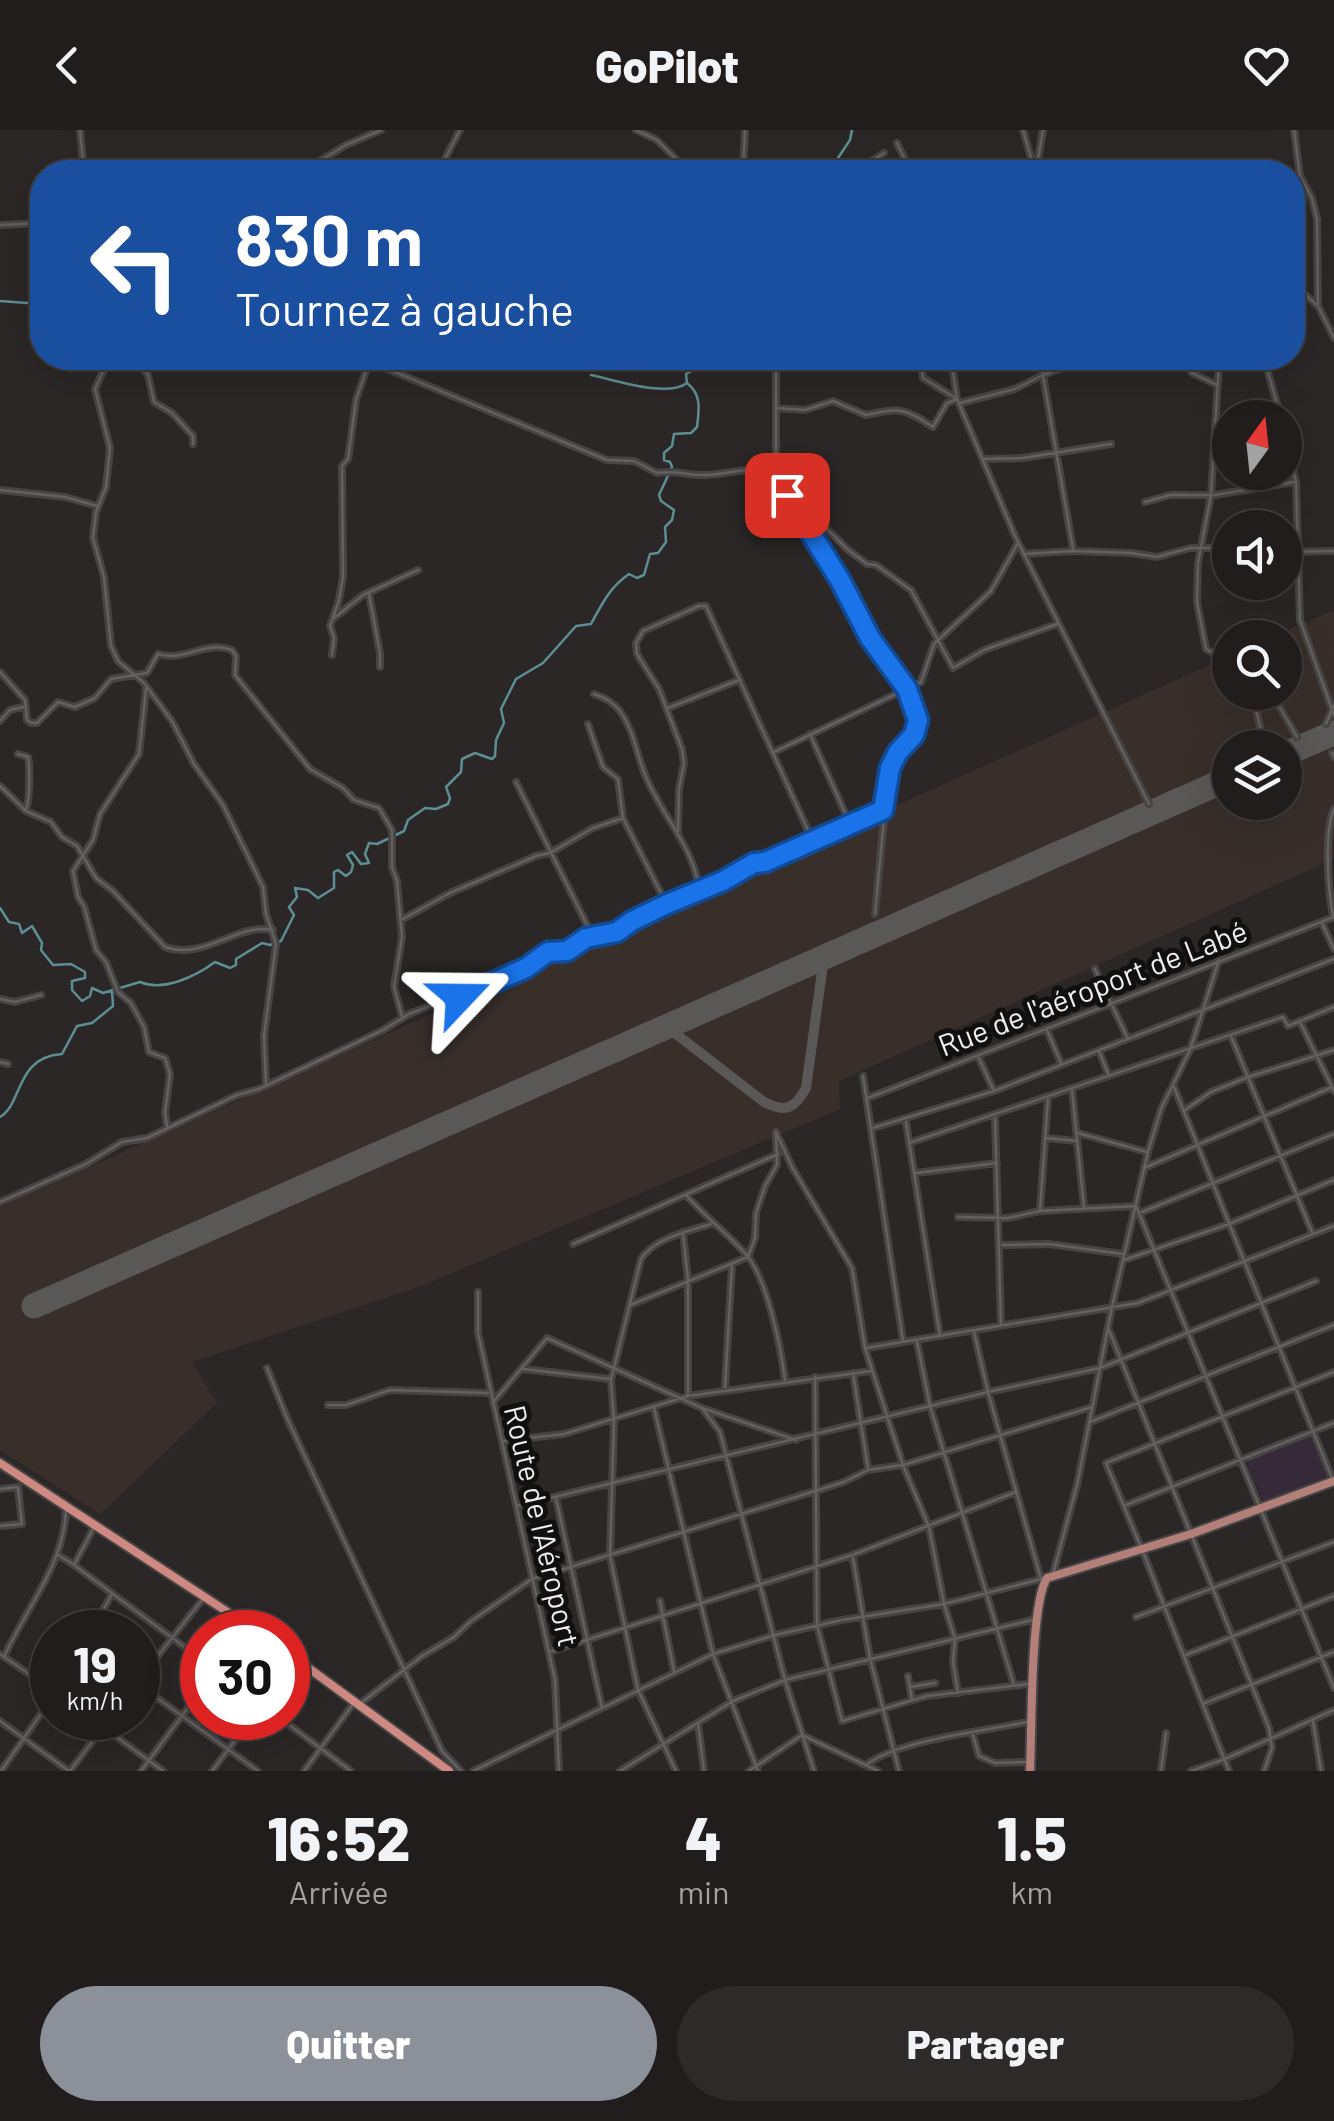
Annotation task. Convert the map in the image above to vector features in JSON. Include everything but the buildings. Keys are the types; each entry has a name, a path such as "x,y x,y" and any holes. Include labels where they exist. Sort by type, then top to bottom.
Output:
{"highway":[{"path":"0,1463 21,1483 66,1505 223,1610"},
{"path":"310,1668 450,1771"}],"main road":[{"path":"1030,1767 1036,1618 1047,1577 1191,1534 1334,1482"}],"street":[{"path":"80,130 83,160"},
{"path":"322,160 381,130"},
{"path":"444,160 460,130"},
{"path":"636,130 658,140 677,160"},
{"path":"744,160 745,130"},
{"path":"1024,130 1033,160"},
{"path":"1038,160 1043,130"},
{"path":"1294,130 1298,160"},
{"path":"897,143 905,160"},
{"path":"874,160 884,153"},
{"path":"1305,185 1317,220 1318,306"},
{"path":"0,225 30,224"},
{"path":"1305,294 1318,306 1334,338"},
{"path":"104,370 95,389 110,448 94,549 104,577 112,646 118,660 146,685 172,721 194,764 223,805 262,887 276,942 264,1036 266,1085"},
{"path":"144,370 154,402 177,418 193,436 193,444"},
{"path":"332,655 332,620 343,577 342,466 348,459 356,400 366,370"},
{"path":"395,370 608,460 634,462 657,473 671,470 706,475 745,469 772,474 840,580 870,638 907,689 918,726 890,768 875,914"},
{"path":"772,474 776,458 776,370"},
{"path":"922,370 924,378 958,401"},
{"path":"953,370 958,401 1018,543 1149,804"},
{"path":"1042,370 1073,551"},
{"path":"776,408 805,410 833,401 866,415 900,408 933,427 948,403 1015,389 1054,370"},
{"path":"1191,370 1218,386"},
{"path":"1218,400 1219,370"},
{"path":"1267,370 1276,400"},
{"path":"982,460 1023,458 1111,444"},
{"path":"1212,483 1198,563 1198,602 1206,649 1212,652"},
{"path":"0,490 65,497 98,506"},
{"path":"1145,502 1170,495 1244,490"},
{"path":"787,495 847,549 902,582 940,638 954,668 984,650 1058,623"},
{"path":"773,752 924,680 930,652 991,590 1018,543"},
{"path":"1023,554 1073,551 1157,557 1212,547"},
{"path":"1302,552 1334,551"},
{"path":"332,620 368,593 418,570"},
{"path":"368,593 380,668"},
{"path":"1300,600 1300,620 1333,710 1326,724"},
{"path":"678,831 684,756 656,684 637,654 638,637 652,626 699,606 708,608 813,840"},
{"path":"167,1127 170,1066 164,1058 149,1052 144,1027 131,1003 116,988 106,962 96,950 73,871 93,840 100,814 139,754 147,673 158,654 179,658 216,645 232,650 236,656 235,675 310,769 343,788 354,800 379,808 392,836 392,866 402,921 394,988 402,1018"},
{"path":"0,672 25,700 27,720 37,722 58,702 76,706 94,698 111,679 147,673"},
{"path":"666,708 740,680"},
{"path":"594,694 616,706 626,720 646,778 678,831 699,892"},
{"path":"0,722 10,710 25,707"},
{"path":"588,724 602,768 618,779 623,818 667,904"},
{"path":"810,734 850,823"},
{"path":"18,754 28,757 30,762 30,800 26,810"},
{"path":"516,782 593,936"},
{"path":"0,786 26,810 52,822 62,836 83,852 96,878 165,947 197,949 257,928 273,930"},
{"path":"1334,809 1328,826 1334,917"},
{"path":"0,1202 70,1172 122,1142 147,1138 402,1018 526,968 548,952 572,949 586,938 617,932 632,921 754,863 765,862 883,810"},
{"path":"402,921 461,888 550,853 593,828 623,818"},
{"name":"Rue de l'aéroport de Labé","path":"868,1098 1334,917"},
{"path":"1322,922 1334,949"},
{"path":"874,1128 994,1091 1334,959"},
{"path":"1047,1577 1073,1502 1148,1152 1161,1108 1190,1050 1219,960"},
{"path":"1095,969 1128,1039"},
{"path":"0,998 14,1002 26,996 41,996"},
{"path":"909,1143 1283,1017 1288,1026 1334,1006"},
{"path":"1144,1168 1332,1090 1300,1022"},
{"path":"1046,1028 1061,1064"},
{"path":"1230,1035 1312,1234"},
{"path":"1099,1050 1110,1076"},
{"path":"1184,1110 1212,1092 1248,1077 1334,1050"},
{"path":"978,1055 994,1091"},
{"path":"0,1062 8,1064"},
{"path":"863,1076 904,1342"},
{"path":"1174,1086 1334,1482"},
{"path":"1072,1089 1084,1209"},
{"path":"1040,1211 1048,1098"},
{"path":"995,1114 1001,1326"},
{"path":"906,1121 940,1336"},
{"path":"629,1306 748,1257 755,1238 756,1213 777,1165 776,1132 852,1268 865,1348 903,1464 929,1527 955,1638 953,1662 958,1693"},
{"path":"1076,1132 1148,1152"},
{"path":"1140,1212 1334,1134"},
{"path":"1046,1138 1077,1141"},
{"path":"573,1244 778,1154"},
{"path":"914,1174 997,1163"},
{"path":"1001,1244 1049,1244 1124,1257 1156,1251 1334,1180"},
{"path":"686,1195 748,1257 757,1272 780,1346 785,1380"},
{"path":"958,1217 1000,1218 1040,1211 1136,1206"},
{"path":"1136,1206 1334,1688"},
{"path":"676,1771 638,1690 610,1556 612,1368 641,1259 647,1250 683,1232 711,1224"},
{"path":"865,1348 1138,1303 1334,1226"},
{"path":"683,1232 688,1281 688,1396"},
{"path":"724,1390 732,1263"},
{"path":"517,1506 1100,1368 1316,1281"},
{"name":"Route de l'Aéroport","path":"478,1292 478,1333 558,1702 559,1771"},
{"path":"1089,1422 1334,1325"},
{"path":"1108,1328 1272,1738 1264,1771"},
{"path":"974,1330 1016,1492 1047,1577"},
{"path":"493,1402 547,1338 702,1408 797,1440"},
{"path":"916,1340 930,1406 1014,1686"},
{"path":"268,1368 444,1756 461,1771"},
{"path":"522,1369 612,1380"},
{"path":"500,1441 564,1434 688,1396 872,1371"},
{"path":"1229,1771 1106,1464 1334,1372"},
{"path":"852,1373 868,1470"},
{"path":"815,1377 817,1625 842,1721 912,1700 1034,1683"},
{"path":"328,1405 346,1405 390,1390 491,1393"},
{"path":"654,1407 713,1654 758,1771"},
{"path":"702,1408 720,1432 728,1457 785,1680 814,1771"},
{"path":"304,1771 358,1702 532,1579 844,1482 868,1470 903,1464 1092,1408"},
{"path":"1124,1506 1334,1423"},
{"path":"0,1490 21,1483 22,1524 0,1526"},
{"path":"549,1652 852,1554 1016,1492"},
{"path":"556,1496 602,1708"},
{"path":"30,1675 2,1655 48,1577 57,1555 66,1505"},
{"path":"74,1565 96,1524"},
{"path":"1136,1617 1334,1542"},
{"path":"852,1554 870,1658 899,1771"},
{"path":"57,1555 180,1644"},
{"path":"473,1771 713,1654 775,1634 944,1604 1047,1577"},
{"path":"103,1610 112,1593"},
{"path":"160,1650 206,1596"},
{"path":"1185,1655 1334,1596"},
{"path":"660,1601 674,1673"},
{"path":"620,1771 733,1700 785,1680 1036,1618"},
{"path":"1204,1704 1334,1652"},
{"path":"908,1676 912,1700"},
{"path":"910,1688 935,1684"},
{"path":"160,1699 180,1714"},
{"path":"1191,1771 1334,1710"},
{"path":"141,1771 180,1719"},
{"path":"866,1765 894,1751 1032,1720"},
{"path":"1312,1720 1321,1771"},
{"path":"0,1721 69,1771 93,1740"},
{"path":"698,1722 704,1771"},
{"path":"2,1771 30,1729"},
{"path":"1161,1771 1166,1733"},
{"path":"972,1734 982,1758 1030,1767"},
{"path":"749,1771 802,1735"},
{"path":"802,1735 878,1771"},
{"path":"120,1740 162,1771"},
{"path":"217,1740 258,1771"},
{"path":"212,1771 235,1740"},
{"path":"310,1740 351,1771"}],"shaded area":[{"path":"1334,610 1334,859 839,1081 840,1109 421,1286 192,1362 217,1403 100,1514 0,1450 0,1207 1212,664 1212,710 1302,710 1302,624"},
{"path":"1310,1436 1327,1476 1264,1503 1246,1461"}],"waterway":[{"path":"837,160 852,130"},
{"path":"0,301 30,302"},
{"path":"591,375 667,389 687,383 686,374 693,370"},
{"path":"0,908 9,922 19,924 22,933 32,926 42,943 41,950 53,965 71,964 85,972 85,978 72,981 72,990 82,1001 90,996 92,988 103,993 140,982 169,984 215,962 230,968 236,965 236,959 262,943 281,941 294,915 289,907 297,897 295,888 308,890 318,898 334,888 334,872 338,870 346,876 351,872 353,865 347,855 352,852 361,864 369,863 365,854 369,843 377,844 404,831 408,820 425,808 448,804 446,787 461,772 462,759 475,753 492,759 495,756 496,740 504,723 501,709 516,679 543,663 576,626 591,624 622,579 629,574 637,578 644,575 650,554 658,553 666,542 665,527 674,510 659,495 672,467 664,460 664,453 672,446 674,434 691,433 697,427 697,397 687,383"},
{"path":"0,1117 36,1063 62,1054 77,1026 92,1023 113,1006 112,990"}],"taxiway":[{"path":"667,1027 764,1102 789,1107 806,1088 824,957"}],"runway":[{"path":"1302,747 1334,733"},
{"path":"34,1306 1212,786"}],"route":[{"path":"460,997 526,968 548,952 567,951 586,938 617,932 632,921 740,873 754,863 765,862 883,810 890,768 914,735 918,720 907,689 870,638 840,580 787,495"}]}
